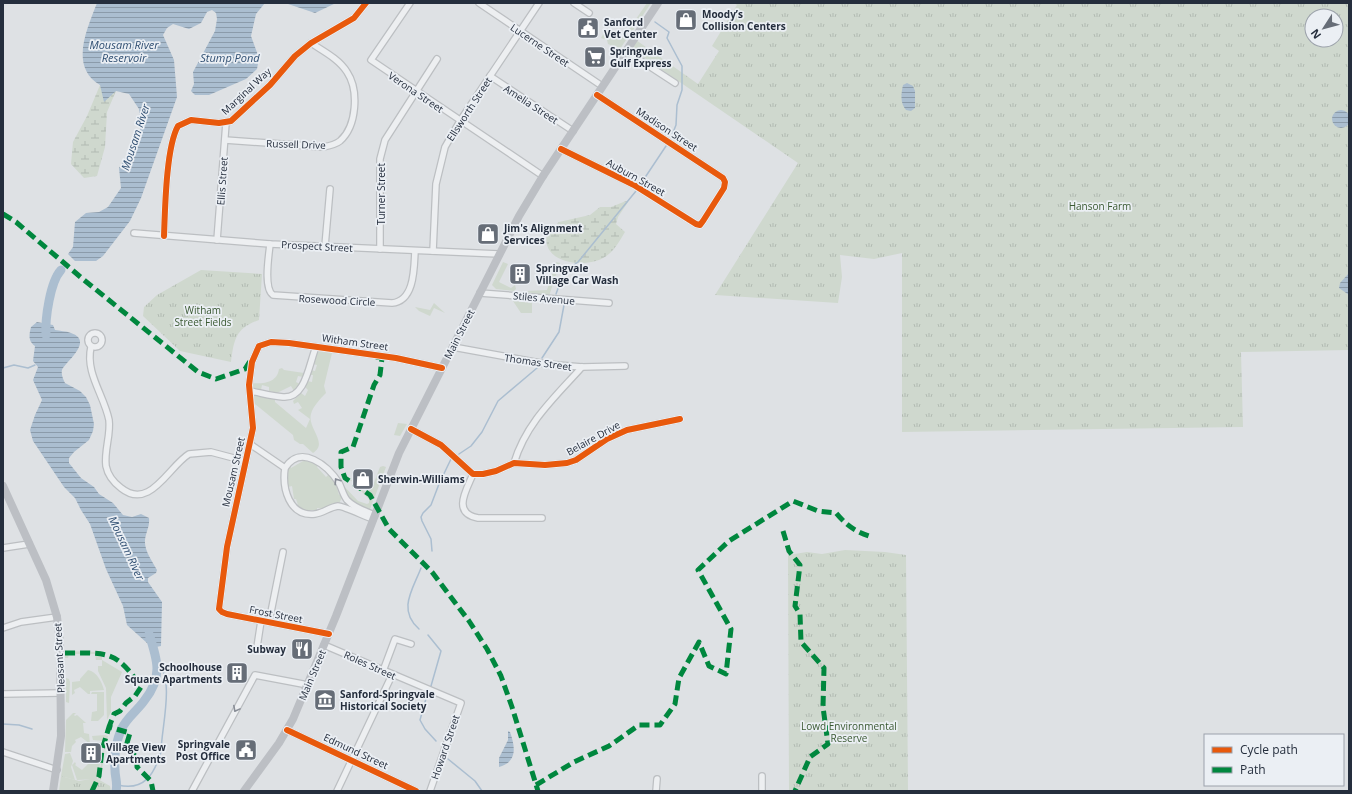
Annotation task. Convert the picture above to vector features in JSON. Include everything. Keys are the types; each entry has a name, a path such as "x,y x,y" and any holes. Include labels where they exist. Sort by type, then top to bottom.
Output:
{"main road":[{"name":"Main Street","path":"244,791 287,730 308,686 394,464 518,216 602,86 658,3"},
{"name":"Pleasant Street","path":"3,486 28,544 46,580 57,618 60,642 61,736 53,791"}],"street":[{"name":"Marginal Way","path":"164,236 168,175 172,144 176,129 182,123 191,120 226,123 231,121 263,92 295,56 311,42 349,22 366,3"},
{"name":"Verona Street","path":"410,3 370,60 543,176"},
{"name":"Lucerne Street","path":"479,3 602,86"},
{"name":"Ellsworth Street","path":"433,251 436,184 445,147 460,121 539,3"},
{"path":"574,3 589,13"},
{"name":"Russell Drive","path":"225,140 323,147 333,145 341,141 351,123 354,98 352,82 343,66 311,42"},
{"path":"626,51 675,82"},
{"name":"Turner Street","path":"380,249 380,159 382,149 389,131 437,59"},
{"name":"Amelia Street","path":"490,76 573,131"},
{"name":"Madison Street","path":"597,95 721,176 725,182 724,188 700,225"},
{"name":"Ellis Street","path":"217,240 226,123"},
{"name":"Auburn Street","path":"561,149 634,185 700,225"},
{"path":"325,246 330,189"},
{"name":"Prospect Street","path":"134,233 270,244 499,254"},
{"name":"Rosewood Circle","path":"270,244 268,285 270,292 273,295 392,303 403,298 410,288 413,275 415,251"},
{"name":"Stiles Avenue","path":"480,293 609,303"},
{"name":"Witham Street","path":"265,343 289,343 396,358 442,368"},
{"name":"Mousam Street","path":"220,611 218,603 226,556 254,419 250,391 250,377 258,346 265,343"},
{"name":"Thomas Street","path":"453,346 533,363 582,367 625,366"},
{"path":"91,347 90,364 109,421 105,452 108,472 114,483 125,491 140,495 150,491 189,454 211,452 245,460"},
{"path":"250,391 284,397 295,395 302,386 316,347"},
{"path":"514,463 517,452 532,423 582,367"},
{"name":"Belaire Drive","path":"473,474 483,474 496,471 514,463 546,465 567,463 576,460 607,439 627,430 680,419"},
{"path":"411,429 441,445 473,474 462,503 464,509 469,515 478,518 542,518"},
{"path":"250,444 285,468"},
{"path":"285,468 300,456 308,456 333,476 344,496 356,507 374,517"},
{"path":"285,468 285,486 289,500 294,509 302,513 314,514 339,506 374,517"},
{"path":"339,506 344,496"},
{"path":"3,548 28,544"},
{"path":"269,622 283,552"},
{"name":"Frost Street","path":"220,611 329,634"},
{"path":"3,628 21,622 57,618"},
{"path":"258,647 256,647 262,621"},
{"path":"383,671 395,639 411,644"},
{"name":"Roles Street","path":"324,645 461,703"},
{"path":"192,791 255,675 308,686"},
{"path":"337,791 392,675"},
{"path":"3,694 60,693"},
{"name":"Howard Street","path":"430,791 461,703"},
{"name":"Edmund Street","path":"287,730 416,791"},
{"path":"3,752 57,770"},
{"path":"762,776 762,791"},
{"path":"656,791 657,779"}],"green space":[{"path":"647,3 651,3 631,33 627,32"},
{"name":"Hanson Farm","path":"734,3 1349,3 1349,350 1241,352 1243,427 902,432 902,253 874,259 840,255 842,277 838,303 715,295 798,163 630,48 636,40 698,84 719,51 712,46 737,5"},
{"path":"606,29 625,38 626,40 620,49 608,44 607,40 601,38"},
{"path":"100,85 116,91 107,112 105,147 97,176 84,178 71,164 73,142 87,116"},
{"path":"626,201 628,202 618,217 616,224 625,232 616,247 607,256 597,261 575,263 561,259 550,251 546,238 547,233 559,222 590,215 600,207 611,207"},
{"path":"503,262 508,264 499,282 511,288 515,285 516,289 514,291 496,289 492,285"},
{"path":"556,262 560,263 549,296 526,292 547,290"},
{"name":"Witham Street Fields","path":"201,270 262,274 259,320 245,327 238,335 233,347 231,362 180,351 143,316 144,307 157,295"},
{"path":"513,301 532,303 532,313 521,313"},
{"path":"434,303 445,313 434,308 430,316 419,311 415,307 430,310"},
{"path":"320,351 332,353 324,386 326,393 315,405 311,414 312,425 319,445 313,453 303,444 300,444 294,440 293,435 255,404 253,396 256,395 275,398 275,402 306,428 310,419 298,410 302,408 298,402 294,404 293,401 301,393 305,396 308,390 305,387 307,381 312,382 313,375 309,375 310,370 315,371 317,365 313,364 316,354"},
{"path":"282,368 284,370 304,373 303,377 298,376 296,382 300,384 294,391 291,386 277,393 269,391 269,387 262,385 261,390 252,387 252,383 269,382 278,374 279,369"},
{"path":"398,423 407,424 400,436 394,435"},
{"path":"302,458 318,464 317,467 326,477 329,474 335,481 339,495 341,494 342,497 339,504 324,509 317,508 317,510 310,510 309,513 295,507 298,505 296,499 294,499 292,486 288,487 286,472 290,466 291,468 303,461"},
{"path":"380,467 386,467 374,499 367,490 348,479 372,488"},
{"path":"341,483 358,501 367,504 369,503 369,499 358,488 366,492 373,501 370,509 360,508 356,505"},
{"name":"Lowd Environmental Reserve","path":"845,550 885,552 906,555 908,791 789,791 788,555 807,552 822,554"},
{"path":"65,651 102,652 102,660 96,660 95,654 69,654 68,658 65,658"},
{"path":"102,660 122,672 111,697 111,712 107,720 106,688 98,671 98,666 102,666"},
{"path":"88,670 99,678 104,690 90,691 90,694 88,694 80,687 74,690 75,693 72,695 72,682 80,681"},
{"path":"66,678 69,679 70,682 69,703 66,702"},
{"path":"92,692 104,692 104,715 98,721 91,721 92,712 97,711 97,694 91,694"},
{"path":"73,713 76,713 74,715 75,716 77,715 86,723 83,723 84,733 89,734 90,744 81,737 75,740 76,742 72,746 71,752 65,752 66,720"},
{"path":"92,736 108,736 104,752 101,780 98,779 106,739 104,741 93,740"},
{"path":"70,753 73,761 71,767 75,780 61,776 65,754"},
{"path":"75,762 75,765 82,770 90,762 92,764 100,764 97,779 77,780 72,765"},
{"path":"61,776 79,781 96,778 110,786 111,791 59,791"}],"water":[{"name":"Mousam River Reservoir","path":"97,3 265,3 256,14 251,36 259,58 257,69 246,79 209,95 195,95 191,91 194,84 193,72 215,31 217,19 216,13 212,10 207,12 201,23 189,29 173,24 167,28 163,35 174,60 177,97 141,198 130,221 103,256 96,261 75,261 68,254 73,247 75,222 86,213 99,212 108,207 121,188 119,168 136,141 141,127 139,109 129,94 116,91 104,102 100,85 91,77 85,68 83,47 85,36"},
{"path":"285,3 336,3 315,13"},
{"path":"907,83 913,86 915,91 915,108 911,111 906,110 904,107 901,95 903,85"},
{"path":"1341,110 1347,113 1350,119 1347,125 1341,128 1335,125 1332,119 1335,113"},
{"path":"1349,273 1349,295 1339,288 1340,283"},
{"path":"37,322 53,325 55,330 71,333 78,337 80,341 76,352 62,370 62,375 65,383 80,391 86,397 90,405 94,424 89,440 74,452 69,458 69,463 81,478 94,487 99,494 113,503 123,515 132,517 141,514 149,518 145,544 157,570 156,573 148,578 148,582 162,602 161,646 156,647 147,643 127,625 123,606 106,569 90,524 75,498 64,487 33,441 30,430 42,400 33,380 38,367 33,361 35,346 31,342 30,338 31,327"},
{"path":"508,731 512,737 514,753 505,765 499,767 499,758 508,740"}],"waterway":[{"path":"655,22 669,32 667,38 682,66 682,90 677,105 676,125 672,135"},
{"path":"642,182 666,146"},
{"path":"556,294 564,272 578,262 636,191"},
{"name":"Mousam River","path":"46,335 47,311 51,292 61,270"},
{"path":"542,358 559,332 564,305"},
{"path":"3,368 14,365 28,368 35,365"},
{"path":"459,454 471,446 482,432 498,401 537,368"},
{"path":"432,551 431,539 421,517 431,505 451,459"},
{"path":"419,629 412,622 408,607 411,592 421,568"},
{"name":"Mousam River","path":"116,791 115,760 119,735 123,726 150,692 156,676 157,669 155,652 149,634"},
{"path":"428,635 441,651 431,686"},
{"path":"118,785 135,786 147,779 155,768 161,752 166,705 166,681 163,671 158,664"},
{"path":"427,695 420,720 425,729 436,741"},
{"path":"3,724 19,725 32,729"},
{"path":"448,759 475,781 482,791"}],"marked path":[{"path":"3,214 16,222 84,280 198,372 216,379 245,369 250,361"},
{"path":"376,357 382,358 380,375 374,385 353,447 341,452 341,467 345,478 370,495 389,529 432,572 469,621 487,649 501,676 538,791"},
{"path":"536,785 574,762 609,746 639,725 660,725 675,704 679,678 699,642 709,666 726,674 731,629 698,570 729,541 793,501 818,511 836,513 852,528 872,537"},
{"path":"783,531 789,551 800,565 795,606 800,614 801,642 824,668 823,707 828,744 810,757 795,791"},
{"path":"65,653 92,653 110,656 125,666 141,687 135,696 126,703 120,711 114,714 109,727"},
{"path":"92,791 99,776 102,750 109,727 130,733 127,743 131,753 137,757 137,767 151,781 153,791"}],"cycle path":[{"path":"164,236 169,163 171,148 178,126 191,120 219,123 231,121 270,85 295,56 311,43 354,18 366,3"},
{"path":"561,149 634,185 696,224 700,225 703,221 724,188 725,182 723,178 597,95"},
{"path":"329,634 227,614 219,609 227,547 253,428 249,385 252,362 259,346 271,342 289,343 396,358 442,368"},
{"path":"411,429 441,445 473,474 483,474 496,471 514,463 545,465 567,463 576,460 607,439 627,430 680,419"},
{"path":"287,730 416,791"}],"place":[{"name":"Moody’s Collision Centers","path":"686,20"},
{"name":"Sanford Vet Center","path":"588,28"},
{"name":"Springvale Gulf Express","path":"595,57"},
{"name":"Jim's Alignment Services","path":"488,234"},
{"name":"Springvale Village Car Wash","path":"520,274"},
{"name":"Sherwin-Williams","path":"363,479"},
{"name":"Subway","path":"302,649"},
{"name":"Schoolhouse Square Apartments","path":"237,673"},
{"name":"Sanford-Springvale Historical Society","path":"325,700"},
{"name":"Springvale Post Office","path":"246,750"},
{"name":"Village View Apartments","path":"91,753"}],"water label":[{"name":"Stump Pond","path":"230,57"}]}
